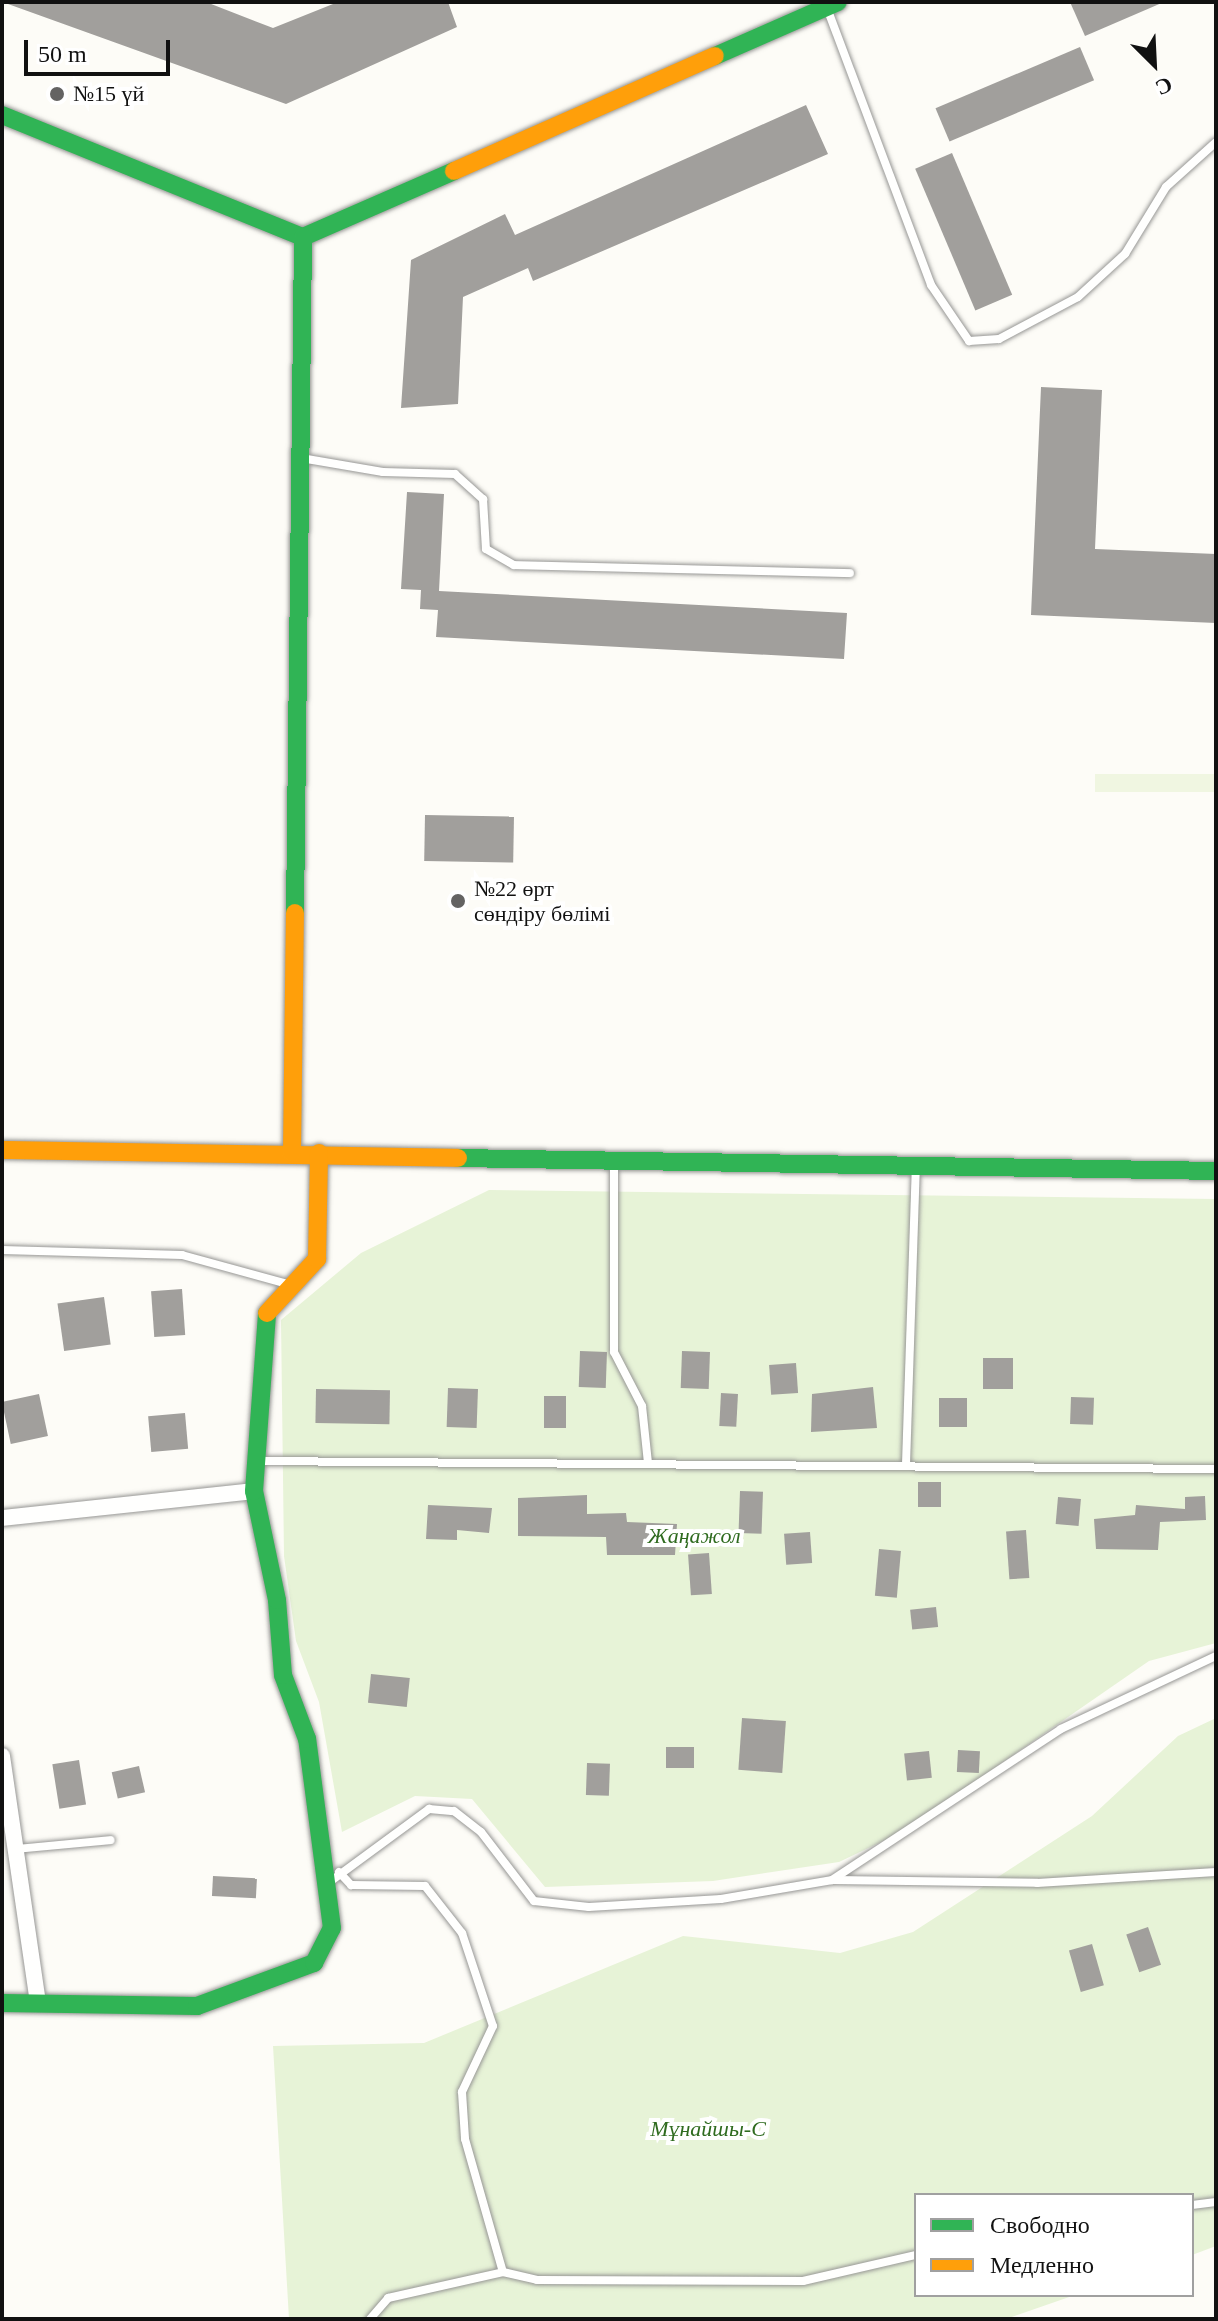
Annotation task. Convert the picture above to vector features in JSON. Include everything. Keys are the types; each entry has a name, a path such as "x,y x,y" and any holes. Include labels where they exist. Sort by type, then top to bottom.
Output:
{"street":[{"path":"2,115 303,237 832,4"},
{"path":"292,1153 303,237"},
{"path":"2,1150 319,1153 1216,1171"},
{"path":"2,2003 197,2006 314,1963 332,1928 334,1877 307,1739 283,1675 277,1600 254,1491 263,1318 317,1259 319,1153"},
{"path":"2,1518 254,1491"},
{"path":"2,1756 38,2002"}],"lane":[{"path":"832,4 931,285 969,341 999,339 1078,297 1125,254 1166,187 1216,142"},
{"path":"300,458 464,478 483,499 486,549 514,565 850,573"},
{"path":"615,1161 614,1352 642,1406 648,1463"},
{"path":"906,1464 916,1165"},
{"path":"2,1250 182,1255 293,1286"},
{"path":"254,1461 906,1464 1216,1469"},
{"path":"832,1880 1061,1729 1216,1656"},
{"path":"503,2272 465,2139 462,2092 493,2026 462,1933 425,1886 351,1885 334,1877 429,1809 454,1811 481,1832 534,1901 589,1907 721,1899 832,1880 1037,1883 1216,1872"},
{"path":"15,1849 111,1840"},
{"path":"1194,2205 1216,2202"},
{"path":"370,2319 388,2298 503,2272 537,2280 803,2281 914,2255"}],"green space":[{"path":"1095,774 1216,774 1216,792 1095,792"},
{"name":"Жаңажол","path":"489,1190 1216,1199 1216,1643 1149,1661 902,1832 839,1862 713,1881 545,1887 472,1799 415,1796 342,1832 319,1702 296,1641 284,1556 281,1320 361,1253"},
{"name":"Мұнайшы-С","path":"1216,1718 1216,2246 1194,2254 1194,2193 914,2193 914,2297 1069,2297 1006,2319 289,2319 273,2046 424,2043 683,1936 840,1953 913,1932 1092,1816 1178,1736"}],"building":[{"path":"206,2 273,28 338,2 448,2 457,27 286,104 8,4"},
{"path":"1070,2 1164,2 1085,36"},
{"path":"1080,47 1094,80 950,141 935,108"},
{"path":"806,105 828,154 533,281 528,268 463,297 458,404 401,408 411,260 505,214 515,235"},
{"path":"952,153 1012,295 975,310 915,169"},
{"path":"1041,387 1102,390 1095,549 1216,554 1216,623 1031,615"},
{"path":"407,492 444,494 439,591 847,613 844,659 436,637 438,610 420,609 421,590 401,589"},
{"path":"425,815 514,817 513,863 424,861"},
{"path":"182,1289 185,1335 154,1337 151,1291"},
{"path":"104,1297 111,1345 64,1351 57,1304"},
{"path":"580,1351 607,1352 606,1388 579,1387"},
{"path":"682,1351 710,1352 709,1389 681,1388"},
{"path":"983,1358 1013,1358 1013,1389 983,1389"},
{"path":"796,1363 798,1393 771,1395 769,1365"},
{"path":"873,1387 877,1428 811,1432 812,1394"},
{"path":"448,1388 478,1389 477,1428 447,1427"},
{"path":"316,1389 390,1390 389,1424 315,1423"},
{"path":"721,1393 738,1394 736,1427 719,1426"},
{"path":"39,1394 48,1436 11,1444 2,1402"},
{"path":"544,1396 566,1396 566,1428 544,1428"},
{"path":"1071,1397 1094,1398 1093,1425 1070,1424"},
{"path":"939,1398 967,1398 967,1427 939,1427"},
{"path":"185,1413 188,1449 151,1452 148,1416"},
{"path":"918,1482 941,1482 941,1507 918,1507"},
{"path":"740,1491 763,1492 762,1534 739,1533"},
{"path":"587,1495 587,1514 626,1513 627,1522 677,1524 675,1555 607,1555 606,1537 518,1536 518,1498"},
{"path":"1205,1496 1206,1520 1160,1522 1158,1550 1096,1549 1094,1519 1135,1515 1136,1505 1185,1509 1185,1497"},
{"path":"1058,1497 1081,1499 1079,1526 1056,1524"},
{"path":"428,1505 492,1508 489,1533 457,1530 457,1540 426,1539"},
{"path":"1026,1530 1029,1578 1009,1579 1006,1531"},
{"path":"810,1532 812,1563 786,1565 784,1534"},
{"path":"879,1549 901,1551 897,1598 875,1596"},
{"path":"709,1553 712,1594 691,1595 688,1554"},
{"path":"936,1607 938,1627 912,1630 910,1610"},
{"path":"371,1674 410,1678 407,1707 368,1703"},
{"path":"742,1718 786,1721 782,1773 738,1770"},
{"path":"666,1747 694,1747 694,1768 666,1768"},
{"path":"958,1750 980,1751 979,1773 957,1772"},
{"path":"929,1751 932,1778 907,1780 904,1754"},
{"path":"79,1760 86,1804 59,1809 52,1764"},
{"path":"587,1763 610,1764 609,1796 586,1795"},
{"path":"139,1766 145,1792 118,1799 112,1772"},
{"path":"213,1876 257,1878 256,1898 212,1896"},
{"path":"1148,1927 1161,1965 1139,1972 1126,1934"},
{"path":"1092,1944 1104,1985 1081,1992 1069,1951"}],"traffic: fast":[{"path":"715,56 838,2"},
{"path":"2,115 303,237 454,171"},
{"path":"295,913 303,237"},
{"path":"458,1158 1216,1171"},
{"path":"2,2003 197,2006 314,1963 332,1928 307,1739 283,1675 277,1600 254,1491 267,1313"}],"traffic: slow":[{"path":"454,171 715,56"},
{"path":"292,1153 295,913"},
{"path":"2,1150 458,1158"},
{"path":"267,1313 317,1259 319,1153"}],"place":[{"name":"№15 үй","path":"57,94"},
{"name":"№22 өрт сөндіру бөлімі","path":"458,901"}]}
